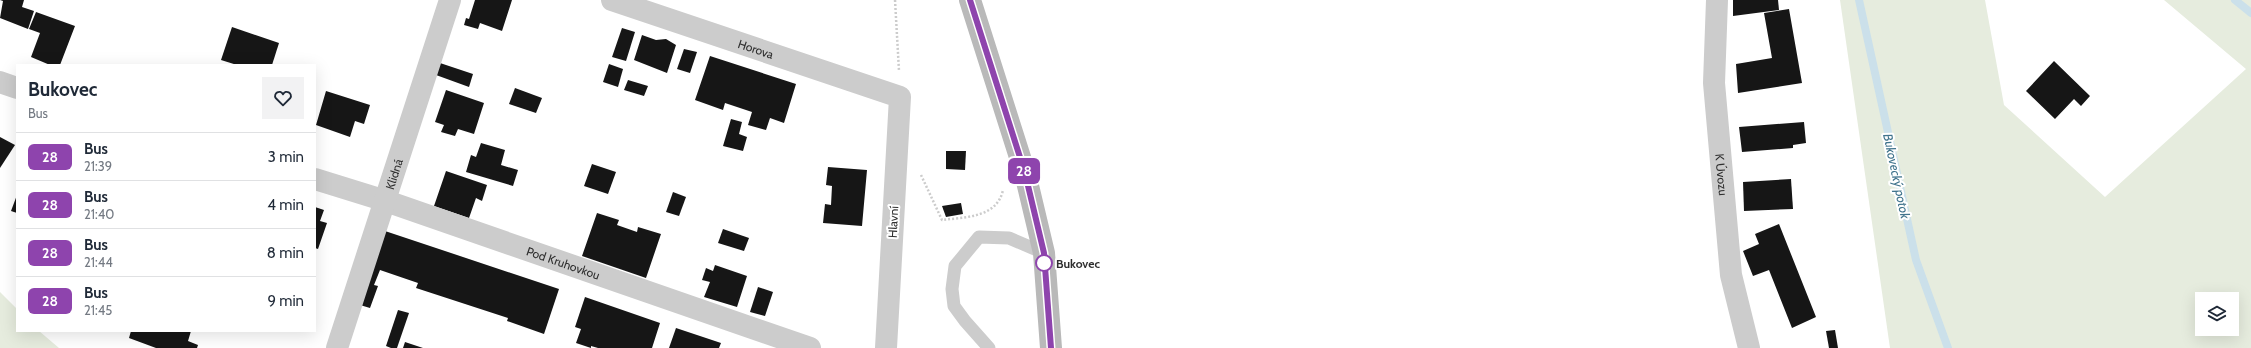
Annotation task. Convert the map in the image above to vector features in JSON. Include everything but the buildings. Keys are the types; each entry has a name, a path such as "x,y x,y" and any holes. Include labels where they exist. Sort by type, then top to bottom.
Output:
{"street":[{"name":"Klidná","path":"337,348 386,201 450,0"},
{"name":"Horova","path":"612,0 900,97"},
{"path":"970,0 1025,173 1044,253 1051,348"},
{"name":"K Úvozu","path":"1717,0 1714,83 1730,267 1749,348"},
{"path":"0,82 16,88"},
{"name":"Hlavní","path":"886,348 900,97"},
{"name":"Pod Kruhovkou","path":"316,179 386,201 810,348"}],"lane":[{"path":"989,348 954,306 952,289 955,266 979,237 1009,238 1044,253"}],"path":[{"path":"895,0 900,97"},
{"path":"897,158 922,176 942,220 984,214 1001,201 1004,188"}],"shaded area":[{"path":"1840,0 1985,0 2004,105 2105,197 2246,69 2164,0 2251,0 2251,348 1890,348"},
{"path":"0,292 16,308 16,332 40,332 59,348 0,348"}],"waterway":[{"name":"Bukovecký potok","path":"1859,0 1916,260 1948,348"},
{"path":"2235,0 2251,13"}],"bus line":[{"name":"28","path":"970,0 1025,173 1044,253 1051,348"}],"place":[{"name":"Bukovec","path":"1044,263"}]}
